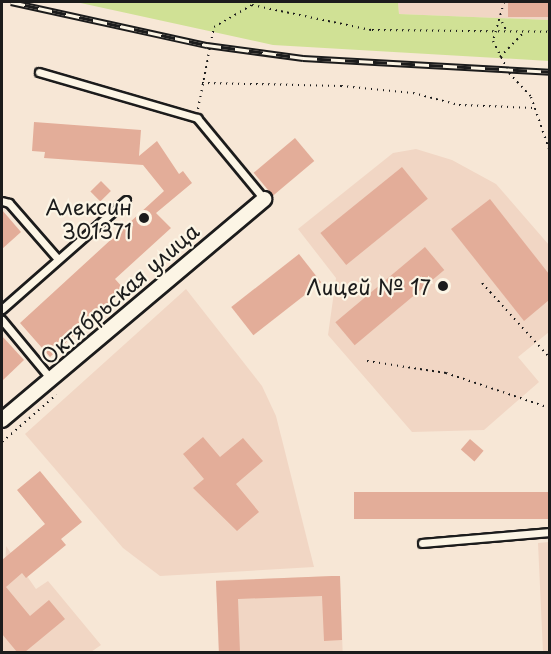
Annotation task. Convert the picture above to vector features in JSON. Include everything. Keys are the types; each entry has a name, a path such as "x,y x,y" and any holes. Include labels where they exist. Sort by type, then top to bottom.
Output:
{"street":[{"name":"Октябрьская улица","path":"2,420 264,199"}],"lane":[{"path":"39,72 197,117 264,199"},
{"path":"2,309 57,258 126,200"},
{"path":"2,201 9,203 57,258"},
{"path":"2,320 51,379"},
{"path":"422,543 549,532"}],"path":[{"path":"504,2 502,22 495,32 500,57 534,108 549,152"},
{"path":"197,117 213,27 252,5 372,30 549,32"},
{"path":"502,22 507,32"},
{"path":"500,57 523,33"},
{"path":"202,83 341,86 413,93 459,105 534,108"},
{"path":"482,284 549,358"},
{"path":"367,361 446,373 549,408"},
{"path":"2,441 56,395"}],"shaded area":[{"path":"398,2 549,2 549,20 399,14"},
{"name":"Лицей № 17","path":"416,149 452,160 496,184 549,245 549,332 518,357 539,382 484,430 412,432 328,335 336,278 298,229 393,153"},
{"path":"186,289 262,386 276,416 314,567 160,576 123,548 25,434"},
{"path":"549,542 549,652 543,652 538,543"},
{"path":"6,546 36,589 48,581 101,645 91,652 2,652"},
{"path":"340,576 343,652 219,652 216,580"}],"green space":[{"path":"76,2 398,2 399,14 549,20 549,61 273,45"}],"building":[{"path":"508,3 549,3 549,17 508,17"},
{"path":"34,122 141,130 139,156 157,141 179,174 183,171 192,183 156,213 171,228 115,279 124,289 50,357 20,323 164,191 143,165 44,158 45,152 32,151"},
{"path":"295,138 314,161 273,196 254,173"},
{"path":"402,167 428,199 346,265 320,233"},
{"path":"101,181 111,191 100,202 90,192"},
{"path":"490,199 549,274 549,300 524,321 451,229"},
{"path":"2,210 21,232 2,249"},
{"path":"425,247 444,270 355,345 335,322"},
{"path":"299,254 321,282 253,335 231,307"},
{"path":"2,336 24,360 2,381"},
{"path":"203,437 220,457 243,438 263,461 236,484 259,512 237,531 193,488 204,479 183,454"},
{"path":"470,439 484,451 474,461 461,450"},
{"path":"40,471 82,522 61,539 66,545 26,578 22,573 6,587 30,616 49,600 65,619 25,652 17,652 2,634 2,560 45,524 17,490"},
{"path":"354,492 549,492 549,519 354,519"},
{"path":"340,576 342,640 324,641 322,596 238,599 240,652 219,652 216,581"}],"railway":[{"path":"11,2 207,45 303,58 550,72"}],"place":[{"name":"Алексин 301371","path":"144,218"},
{"name":"Лицей № 17","path":"443,286"}]}
